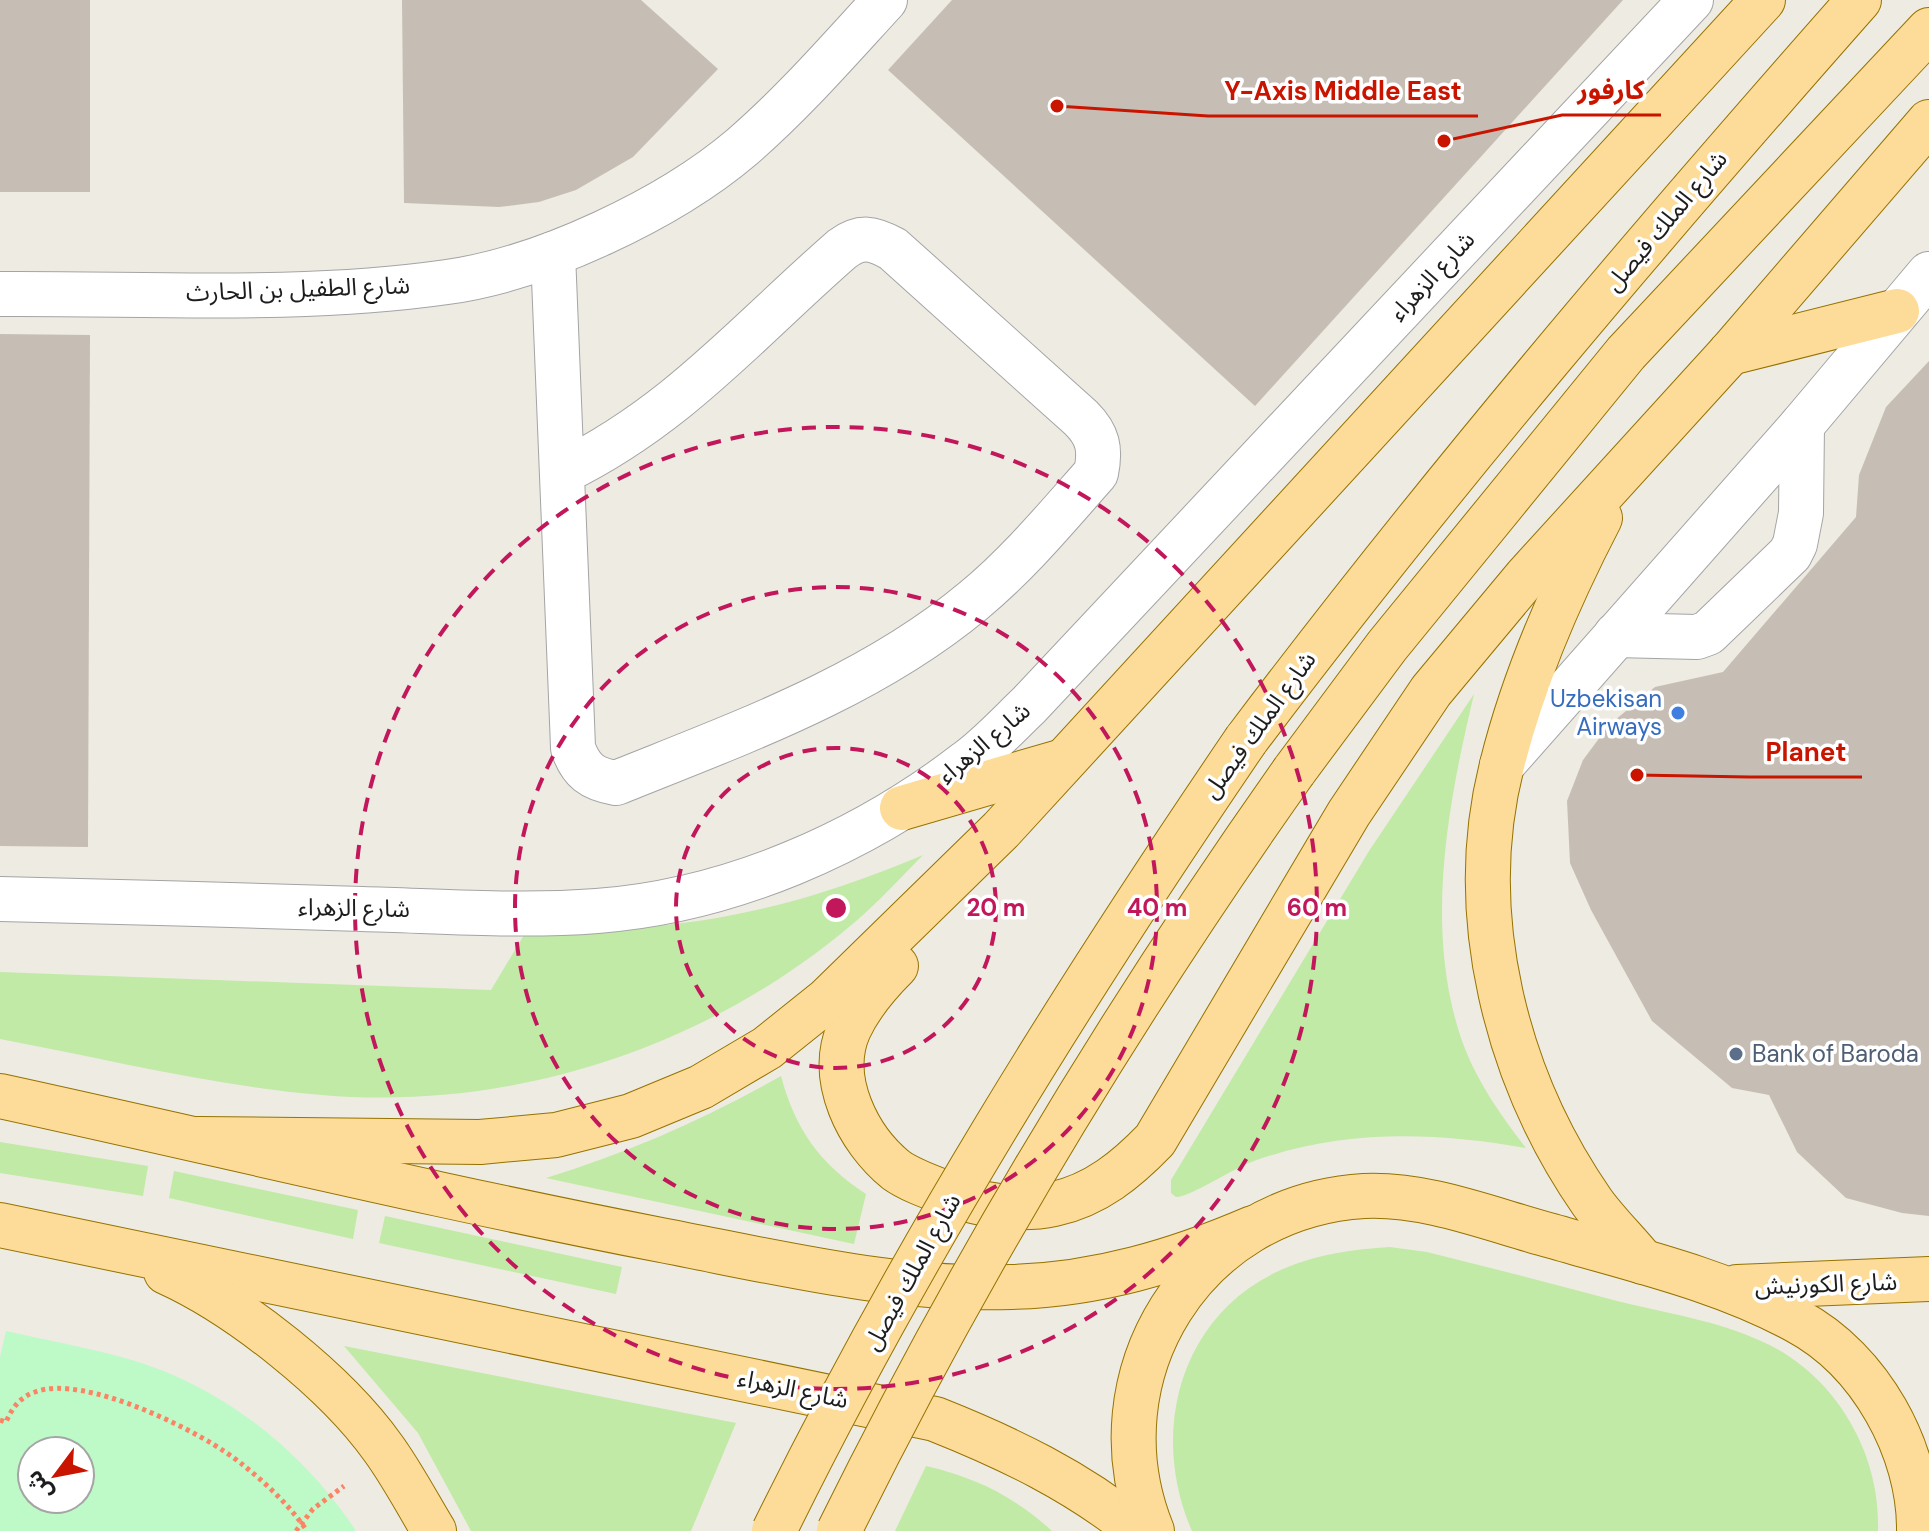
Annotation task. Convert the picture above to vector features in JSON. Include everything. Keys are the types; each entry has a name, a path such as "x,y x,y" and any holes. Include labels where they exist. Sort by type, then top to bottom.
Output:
{"main road":[{"path":"198,1139 480,1142 556,1135 631,1116 701,1087 767,1048 827,1000 1001,830 1763,0"},
{"name":"شارع الملك فيصل","path":"774,1531 900,1291 1009,1103 1124,920 1246,740 1344,610 1572,332 1859,0"},
{"path":"839,1531 934,1344 1068,1109 1174,945 1294,771 1387,646 1626,353 1929,30"},
{"path":"1001,830 985,868 962,902 866,999 847,1032 842,1072 850,1111 870,1146 899,1172 974,1203 1014,1208 1054,1204 1093,1190 1127,1169 1155,1140 1349,813 1397,739 1478,633 1730,353 1929,122"},
{"path":"1730,353 1897,311"},
{"path":"1626,469 1576,564 1535,663 1502,765 1490,841 1489,918 1500,994 1508,1024 1521,1068 1552,1138 1593,1204 1643,1262"},
{"path":"902,808 1063,761"},
{"path":"0,1096 598,1228 889,1282 951,1287 1060,1283 1137,1269 1196,1252 1289,1211 1326,1200 1365,1196 1404,1198 1643,1262 1722,1288 1800,1322 1835,1348 1864,1379 1889,1415 1915,1483 1919,1531"},
{"name":"شارع الزهراء","path":"0,1225 106,1244 935,1419 998,1444 1057,1474 1138,1531"},
{"path":"1152,1531 1135,1471 1133,1429 1138,1389 1149,1349 1167,1312 1191,1279 1220,1250 1253,1228"},
{"path":"106,1244 209,1291 335,1393 382,1447 434,1531"},
{"name":"شارع الكورنيش","path":"1722,1288 1929,1279"}],"street":[{"name":"شارع الطفيل بن الحارث","path":"0,294 344,292 451,282 553,254 651,209 740,148 817,74 885,0"},
{"name":"شارع الزهراء","path":"0,899 506,912 598,911 689,897 776,870 902,808 969,761 1029,705 1691,0"},
{"path":"553,254 573,748 587,774 616,783 738,734 851,682 915,645 974,600 1027,550 1096,473 1099,458 1098,443 1081,418 893,249 869,238 856,239 842,249 700,382 647,422 562,472"},
{"path":"1502,765 1802,425 1929,274"},
{"path":"1616,635 1697,637 1708,633 1790,554 1800,523 1802,425"}],"path":[{"path":"0,1420 6,1422 22,1398 49,1389 91,1394 131,1405 207,1440 242,1464 307,1531"},
{"path":"296,1531 327,1496 344,1486"}],"green space":[{"path":"1474,694 1449,822 1442,909 1444,953 1450,996 1473,1068 1526,1148 1457,1139 1389,1136 1321,1143 1254,1161 1176,1197 1171,1193 1171,1180 1369,851"},
{"path":"923,855 863,915 806,960 744,1000 679,1033 611,1060 540,1080 468,1092 395,1097 322,1095 201,1079 0,1039 0,972 491,990 527,930 632,928 729,916 824,892"},
{"path":"781,1076 794,1113 812,1144 835,1170 866,1194 854,1244 546,1178 666,1133"},
{"path":"0,1142 148,1166 143,1196 0,1173"},
{"path":"174,1171 358,1210 353,1239 169,1198"},
{"path":"385,1216 622,1267 616,1294 379,1243"},
{"path":"1390,1247 1427,1252 1710,1323 1745,1334 1787,1355 1831,1394 1862,1445 1877,1501 1878,1531 1192,1531 1179,1493 1173,1455 1174,1417 1182,1380 1197,1346 1219,1315 1247,1289 1283,1269 1336,1253"},
{"path":"6,1331 84,1348 161,1370 219,1399 295,1457 356,1531 0,1531 0,1357"},
{"path":"344,1346 736,1423 691,1531 471,1531 418,1433"},
{"path":"926,1466 994,1490 1024,1508 1052,1531 895,1531"}],"building":[{"path":"0,0 90,0 90,192 0,192"},
{"path":"402,0 641,0 718,69 633,157 576,190 539,202 499,207 404,203"},
{"path":"952,0 1623,0 1255,406 888,70"},
{"path":"0,334 90,335 88,847 0,846"},
{"path":"1929,361 1929,1216 1902,1213 1846,1198 1797,1152 1769,1095 1732,1088 1652,1021 1591,910 1570,863 1567,801 1583,760 1609,725 1655,687 1723,672 1856,517 1859,475 1886,407"}],"place":[{"name":"Y-Axis Middle East","path":"1057,106"},
{"name":"كارفور","path":"1444,141"},
{"name":"Uzbekisan Airways","path":"1678,713"},
{"name":"Planet","path":"1637,775"},
{"name":"Bank of Baroda","path":"1736,1054"}]}
